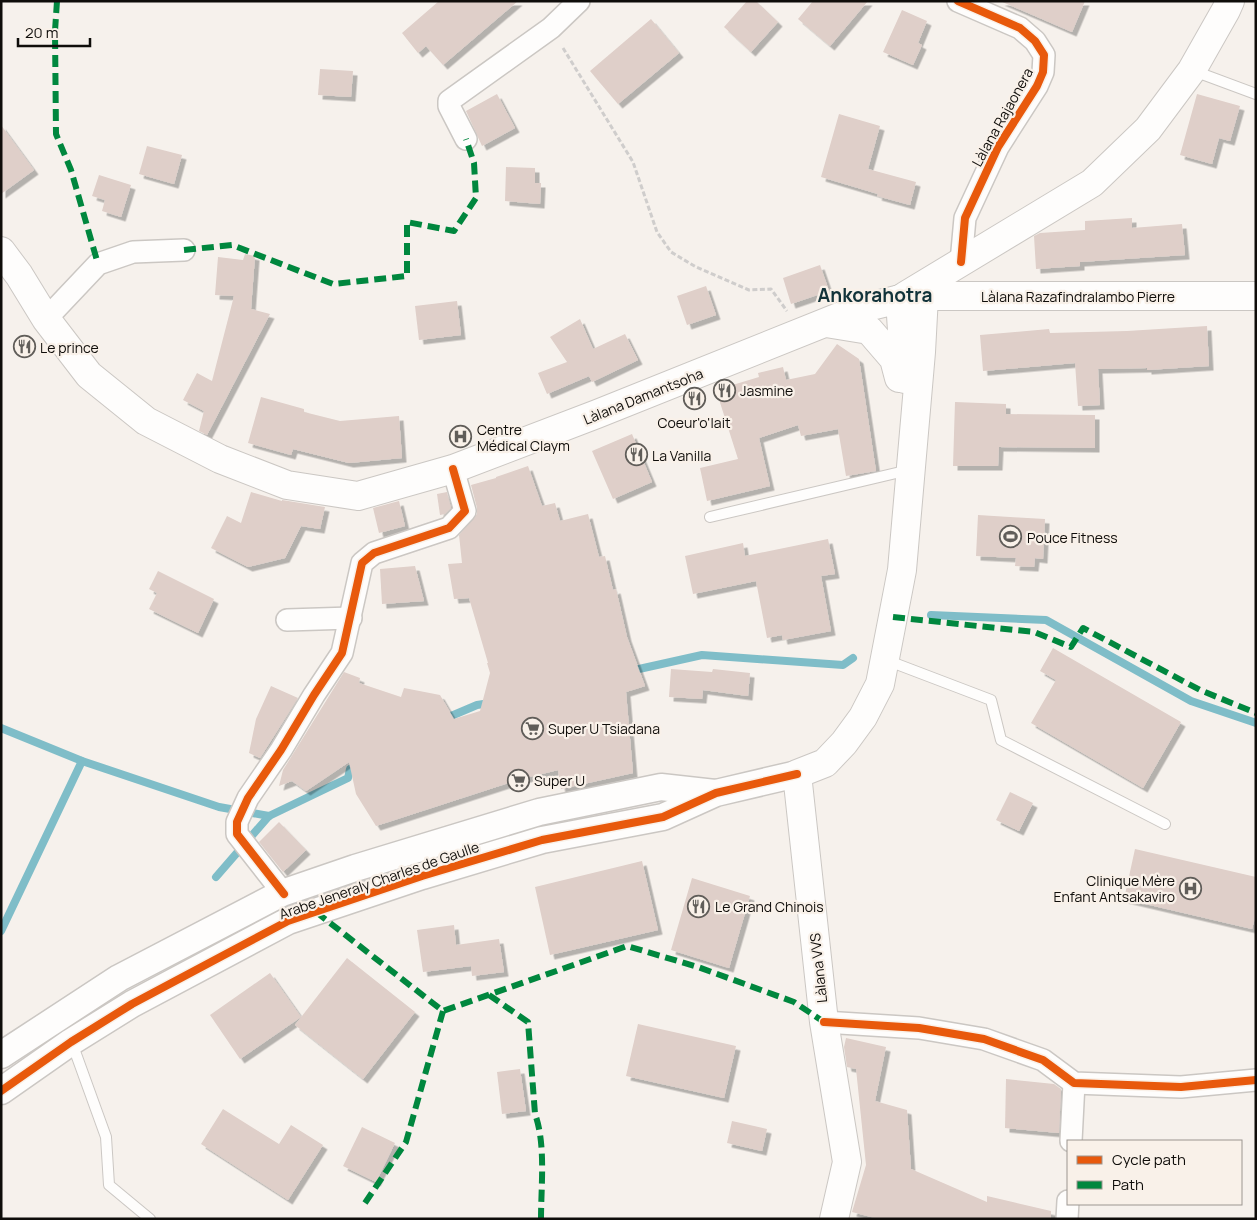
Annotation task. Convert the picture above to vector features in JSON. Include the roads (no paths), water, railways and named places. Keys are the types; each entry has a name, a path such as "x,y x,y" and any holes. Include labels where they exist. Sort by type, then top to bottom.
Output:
{"main road":[{"path":"912,298 961,262 1092,183 1148,129 1192,70 1230,1"},
{"name":"Làlana Damantsoha","path":"3,257 19,275 46,319 89,375 146,421 220,459 287,485 358,496 453,469 860,309 912,298"},
{"path":"961,262 959,276 961,284 970,296"},
{"name":"Làlana Razafindralambo Pierre","path":"912,298 970,296 1256,296"},
{"name":"Arabe Jeneraly Charles de Gaulle","path":"910,470 907,411 912,298"},
{"name":"Arabe Jeneraly Charles de Gaulle","path":"797,774 825,763 854,730 880,684 902,570 921,352 912,298"},
{"path":"825,323 869,330 894,359 907,411"},
{"name":"Làlana VVS","path":"797,774 824,1022 847,1162 834,1219"}],"street":[{"path":"466,139 449,106 449,101 550,28 579,1"},
{"name":"Làlana Rajaonera","path":"958,1 1020,28 1035,41 1044,55 1043,72 1037,86 998,147 965,218 961,262"},
{"path":"46,319 98,264 133,252 184,250"},
{"path":"284,894 252,854 239,821 314,695 342,653 362,563 374,553 449,528 469,516 453,469"},
{"path":"288,620 351,618"},
{"name":"Arabe Jeneraly Charles de Gaulle","path":"1,1091 71,1042 132,1004 288,921 422,876 542,840 662,817 716,793 797,774"},
{"name":"Arabe Jeneraly Charles de Gaulle","path":"1,1055 119,978 284,894 355,868 539,812 661,787 716,793"},
{"path":"824,1022 919,1028 984,1039 1043,1060 1074,1083 1181,1087 1256,1080"},
{"path":"1071,1140 1074,1083"},
{"path":"1067,1219 1068,1205"}],"lane":[{"path":"1192,70 1256,94"},
{"path":"710,517 910,470"},
{"path":"885,660 991,700 1001,740 1165,824"},
{"path":"71,1042 106,1137 109,1185 150,1219"}],"waterway":[{"path":"931,615 1046,620 1191,701 1256,723"},
{"path":"630,671 702,655 843,665 853,658"},
{"path":"444,719 477,705 490,703"},
{"path":"1,728 82,761 219,807 269,816"},
{"path":"1,931 82,761"},
{"path":"216,877 269,816 348,778 350,769 359,764"}],"place":[{"name":"Le prince","path":"24,347"},
{"name":"Jasmine","path":"724,390"},
{"name":"Coeur'o'lait","path":"694,399"},
{"name":"Centre Médical Claym","path":"461,437"},
{"name":"La Vanilla","path":"636,455"},
{"name":"Pouce Fitness","path":"1011,537"},
{"name":"Super U Tsiadana","path":"532,728"},
{"name":"Super U","path":"518,780"},
{"name":"Clinique Mère Enfant Antsakaviro","path":"1191,888"},
{"name":"Le Grand Chinois","path":"699,906"}],"district":[{"name":"Ankorahotra","path":"875,295"}]}
